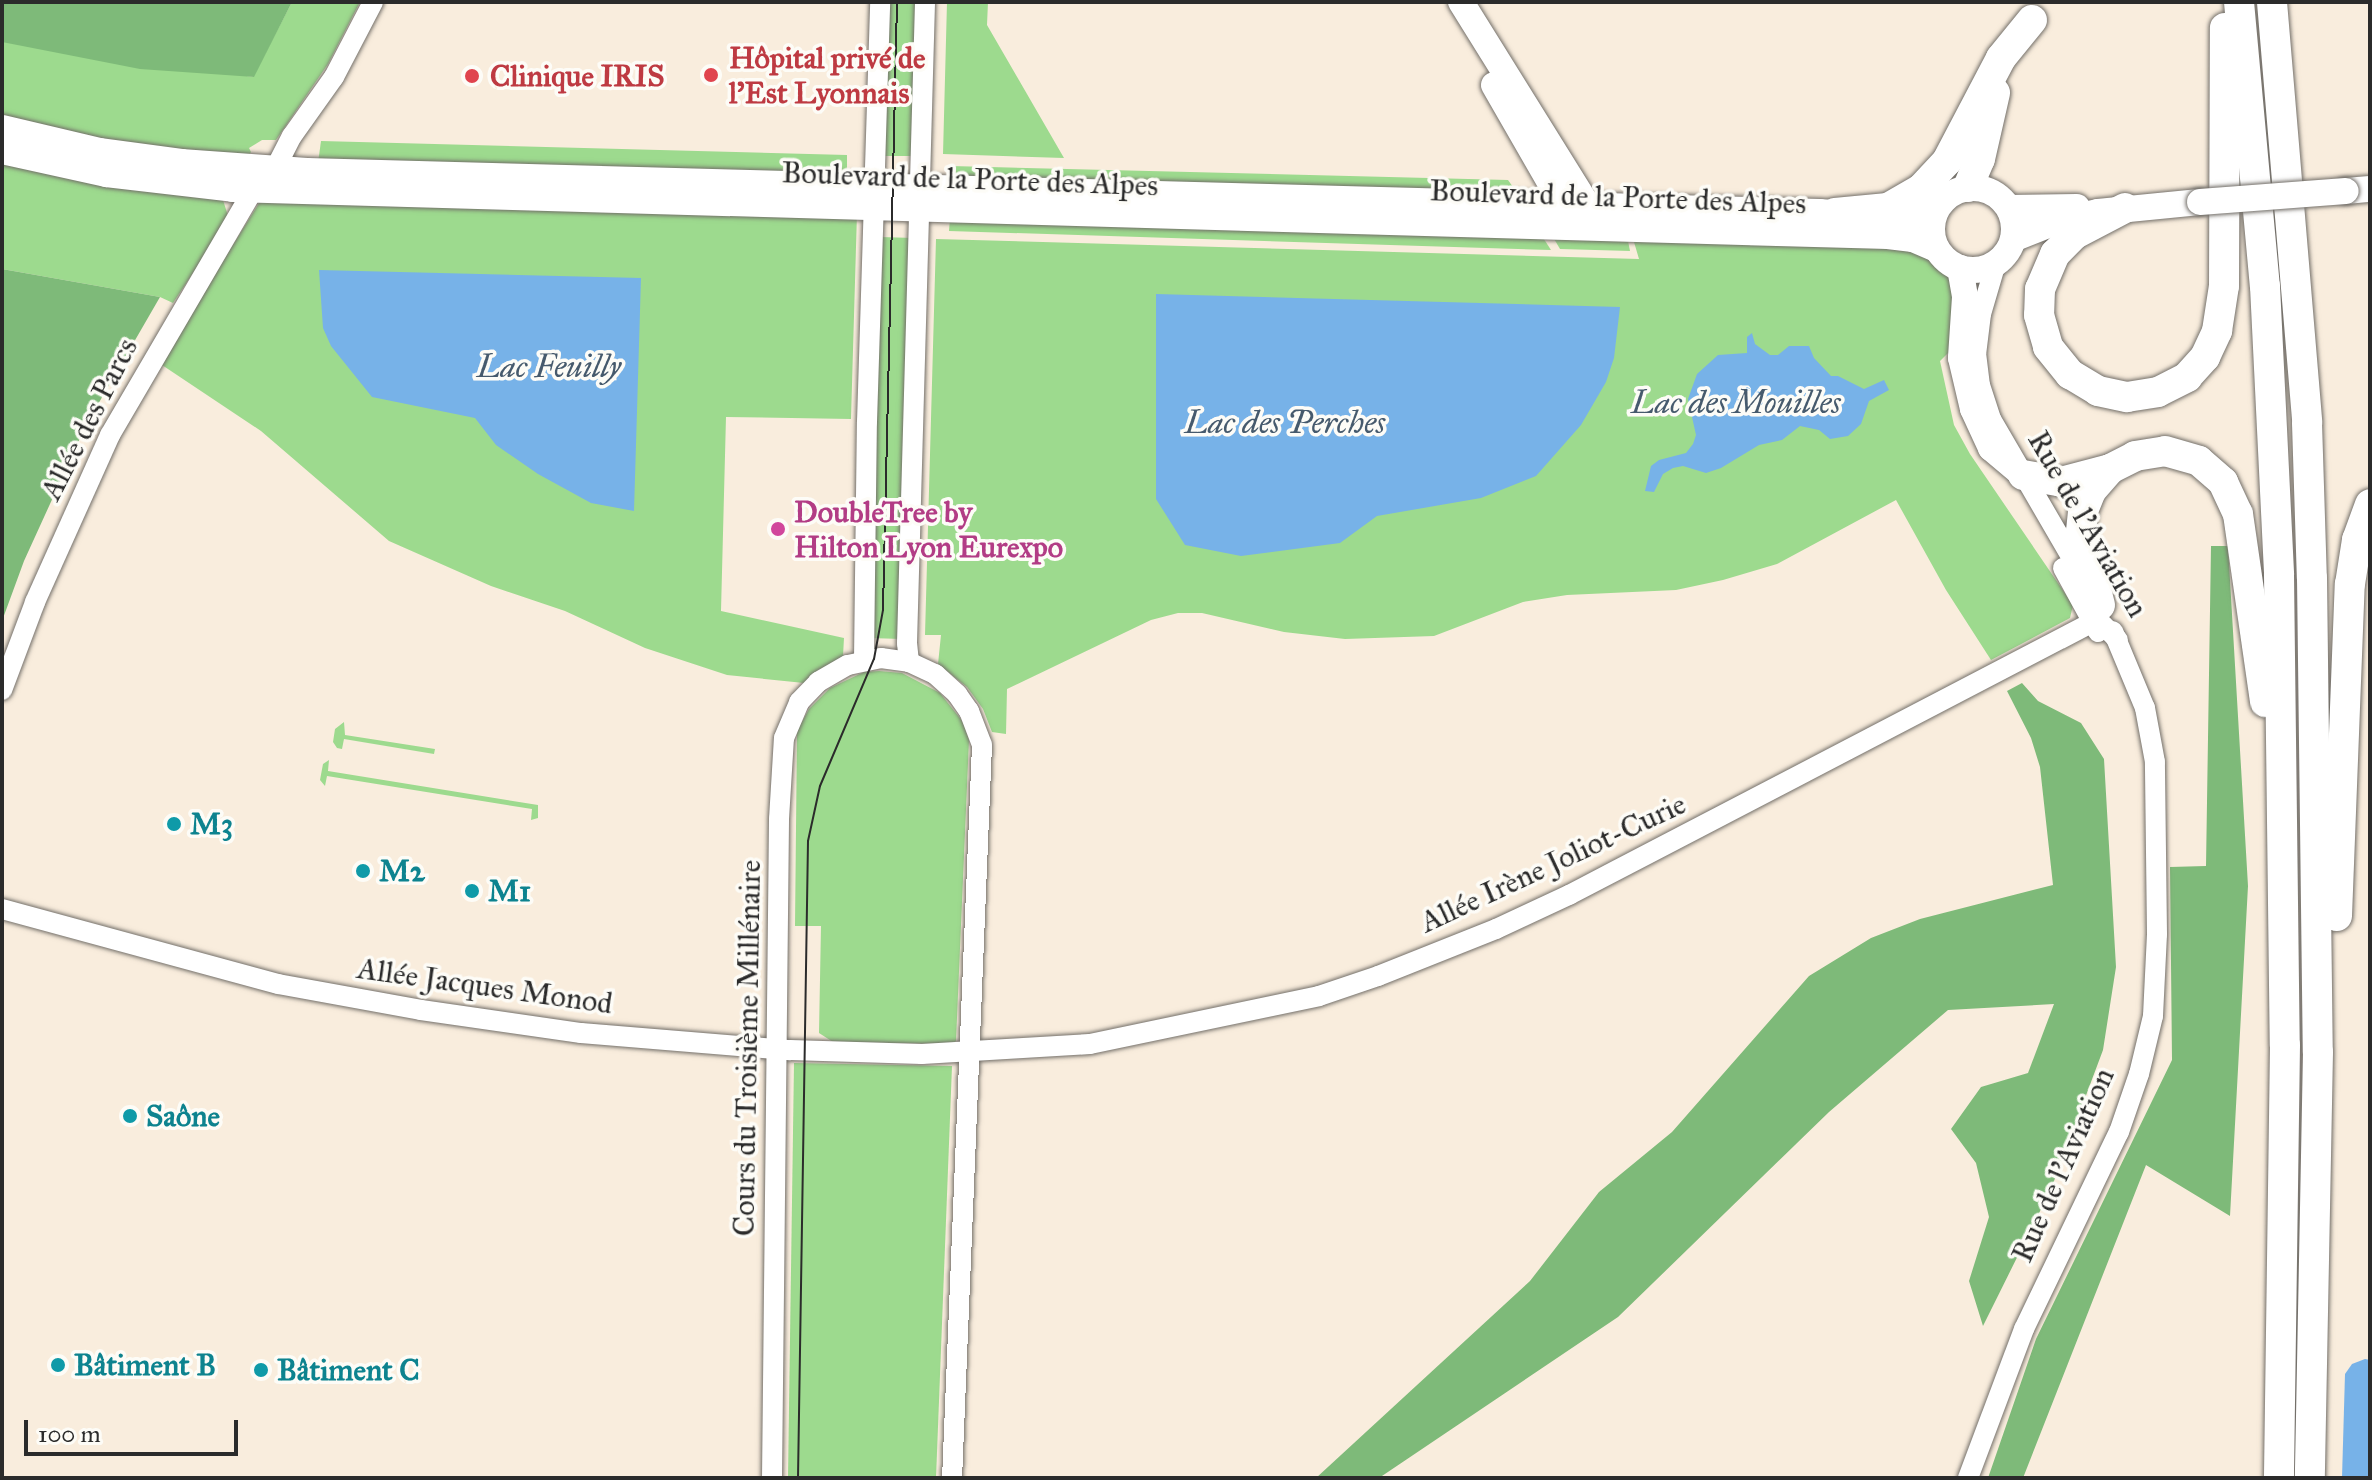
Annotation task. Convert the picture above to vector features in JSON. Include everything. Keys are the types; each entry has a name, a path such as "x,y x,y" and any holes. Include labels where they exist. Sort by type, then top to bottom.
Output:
{"highway":[{"path":"2125,208 2091,223 2065,243 2049,264 2039,300 2044,338 2062,366 2088,386 2127,397 2158,392 2193,371 2210,349 2221,315 2225,2"},
{"path":"2239,2 2265,286 2285,855 2279,1478"},
{"path":"2272,2 2307,423 2318,836 2318,1052 2310,1478"},
{"path":"1968,187 1980,159 1991,104 2003,69 2040,11"},
{"path":"1835,213 1888,208 1921,189 1947,161 2001,58 2040,11"},
{"path":"2023,475 2061,482 2110,469 2146,453 2178,453 2208,467 2230,492 2238,514 2249,582 2285,855"},
{"path":"2096,614 2083,550 2081,521 2091,491 2110,469"},
{"path":"2318,1052 2336,934 2350,584 2357,540 2370,504"}],"main road":[{"path":"1446,2 1582,217"},
{"path":"1461,2 1582,217"},
{"name":"Boulevard de la Porte des Alpes","path":"2,128 99,151 181,162 874,198"},
{"name":"Boulevard de la Porte des Alpes","path":"2,151 106,174 254,189 920,198 1582,217 1888,236 1913,239 1937,249"},
{"path":"2013,239 2009,208 1992,191 1968,187 1945,198 1937,207 1932,228 1937,249 1960,268 1985,268 1996,263 2013,239 2058,221 2125,208"},
{"path":"2009,208 2125,208 2358,190"},
{"name":"Boulevard de la Porte des Alpes","path":"1582,217 1835,213 1888,217 1917,215 1937,207"},
{"name":"Rue de l'Aviation","path":"1960,268 1965,297 1961,358 1973,409 1991,448"},
{"path":"1991,448 2023,475"}],"street":[{"path":"275,169 292,136 341,66 373,2"},
{"path":"864,660 880,2"},
{"path":"909,662 907,643 925,2"},
{"name":"Allée des Parcs","path":"2,690 35,602 110,435 254,189 275,169"},
{"name":"Rue de l'Aviation","path":"1996,263 1981,314 1976,353 1980,385 1991,419 2096,614 2130,704 2154,818"},
{"name":"Rue de l'Aviation","path":"1968,1478 2024,1329 2106,1162 2139,1074 2156,981 2155,762 2145,708 2118,640 2096,614 1991,448"},
{"name":"Allée Irène Joliot-Curie","path":"970,1053 1137,1036 1319,996 1378,976 1496,929 1569,895 2096,614"},
{"name":"Cours du Troisième Millénaire","path":"772,1478 784,738 799,702 818,682 864,660 909,662 935,674 957,694 969,711 982,745 952,1478"},
{"name":"Allée Jacques Monod","path":"2,909 221,971 421,1010 581,1033 777,1049 970,1053"}],"green space":[{"path":"2,2 292,2 254,77 140,69 2,42"},
{"path":"292,2 360,2 328,64 276,140 262,140 249,148 251,152 233,181 2,143 3,39 253,77"},
{"path":"886,2 920,2 916,156 882,156"},
{"path":"947,2 988,2 987,25 1064,158 943,154"},
{"path":"321,141 847,155 847,178 318,163"},
{"path":"2,158 223,200 229,219 173,303 160,297 2,269"},
{"path":"951,166 1508,180 1520,197 1064,178 1059,184 951,181"},
{"path":"261,200 857,213 851,419 726,417 721,611 844,638 843,656 804,683 727,675 645,648 565,611 491,586 389,541 261,431 159,363"},
{"path":"950,218 1540,233 1551,250 949,231"},
{"path":"1550,232 1628,241 1630,251 1560,249"},
{"path":"880,237 914,238 902,639 869,638"},
{"path":"936,239 1639,259 1634,242 1715,239 1826,243 1925,253 1948,273 1957,300 1954,347 1940,361 1954,425 1970,454 2073,605 2070,618 1991,660 1946,590 1896,500 1777,564 1723,580 1676,590 1567,595 1523,602 1434,636 1345,639 1284,632 1202,613 1178,613 1151,620 1007,689 1006,734 992,732 983,709 967,687 938,664 941,635 925,635"},
{"path":"2,269 160,297 86,425 24,561 2,621"},
{"path":"2211,546 2228,546 2248,886 2230,1216 2146,1165 2023,1478 1988,1478 2036,1339 2172,1060 2170,867 2206,866"},
{"path":"864,672 902,673 940,693 963,722 969,740 956,1041 952,1044 833,1042 819,1033 821,926 795,926 797,731 809,709 830,688"},
{"path":"2022,683 2038,701 2081,723 2104,759 2116,967 2103,1050 2051,1189 1983,1326 1969,1281 1989,1217 1976,1163 1951,1129 1981,1087 2028,1073 2054,1004 1948,1010 1829,1112 1618,1317 1379,1478 1316,1478 1530,1281 1599,1192 1672,1132 1809,976 1871,938 1920,919 2053,885 2040,767 2031,738 2007,691"},
{"path":"344,722 345,735 435,749 434,754 344,739 342,749 337,748 333,742 335,729"},
{"path":"329,760 328,771 538,805 538,818 531,820 532,809 327,776 325,786 320,780 323,764"},
{"path":"794,1063 952,1066 936,1478 788,1478"}],"water":[{"name":"Lac Feuilly","path":"319,270 641,278 634,511 591,503 538,474 496,445 475,418 372,397 331,346 323,328"},
{"name":"Lac des Perches","path":"1156,294 1620,307 1614,358 1606,382 1581,425 1536,476 1481,498 1377,516 1340,543 1241,556 1185,545 1156,499"},
{"name":"Lac des Mouilles","path":"1752,333 1755,344 1770,355 1778,355 1789,346 1809,346 1814,358 1831,376 1838,376 1864,389 1884,380 1889,390 1869,401 1861,424 1848,436 1830,439 1819,430 1800,426 1782,440 1759,445 1721,468 1706,473 1683,466 1673,468 1663,474 1654,492 1645,491 1651,466 1659,460 1686,453 1693,444 1696,435 1688,399 1697,374 1718,355 1747,353 1747,337"},
{"path":"2370,1360 2370,1478 2342,1478 2345,1374 2352,1364"}],"tram line":[{"path":"798,1478 808,841 820,786 874,659 883,610 897,2"}],"place":[{"name":"Hôpital privé de l'Est Lyonnais","path":"711,75"},
{"name":"Clinique IRIS","path":"472,76"},
{"name":"DoubleTree by Hilton Lyon Eurexpo","path":"778,529"},
{"name":"M3","path":"174,824"},
{"name":"M2","path":"363,871"},
{"name":"M1","path":"472,891"},
{"name":"Saône","path":"130,1116"},
{"name":"Bâtiment B","path":"58,1365"},
{"name":"Bâtiment C","path":"261,1370"}]}
